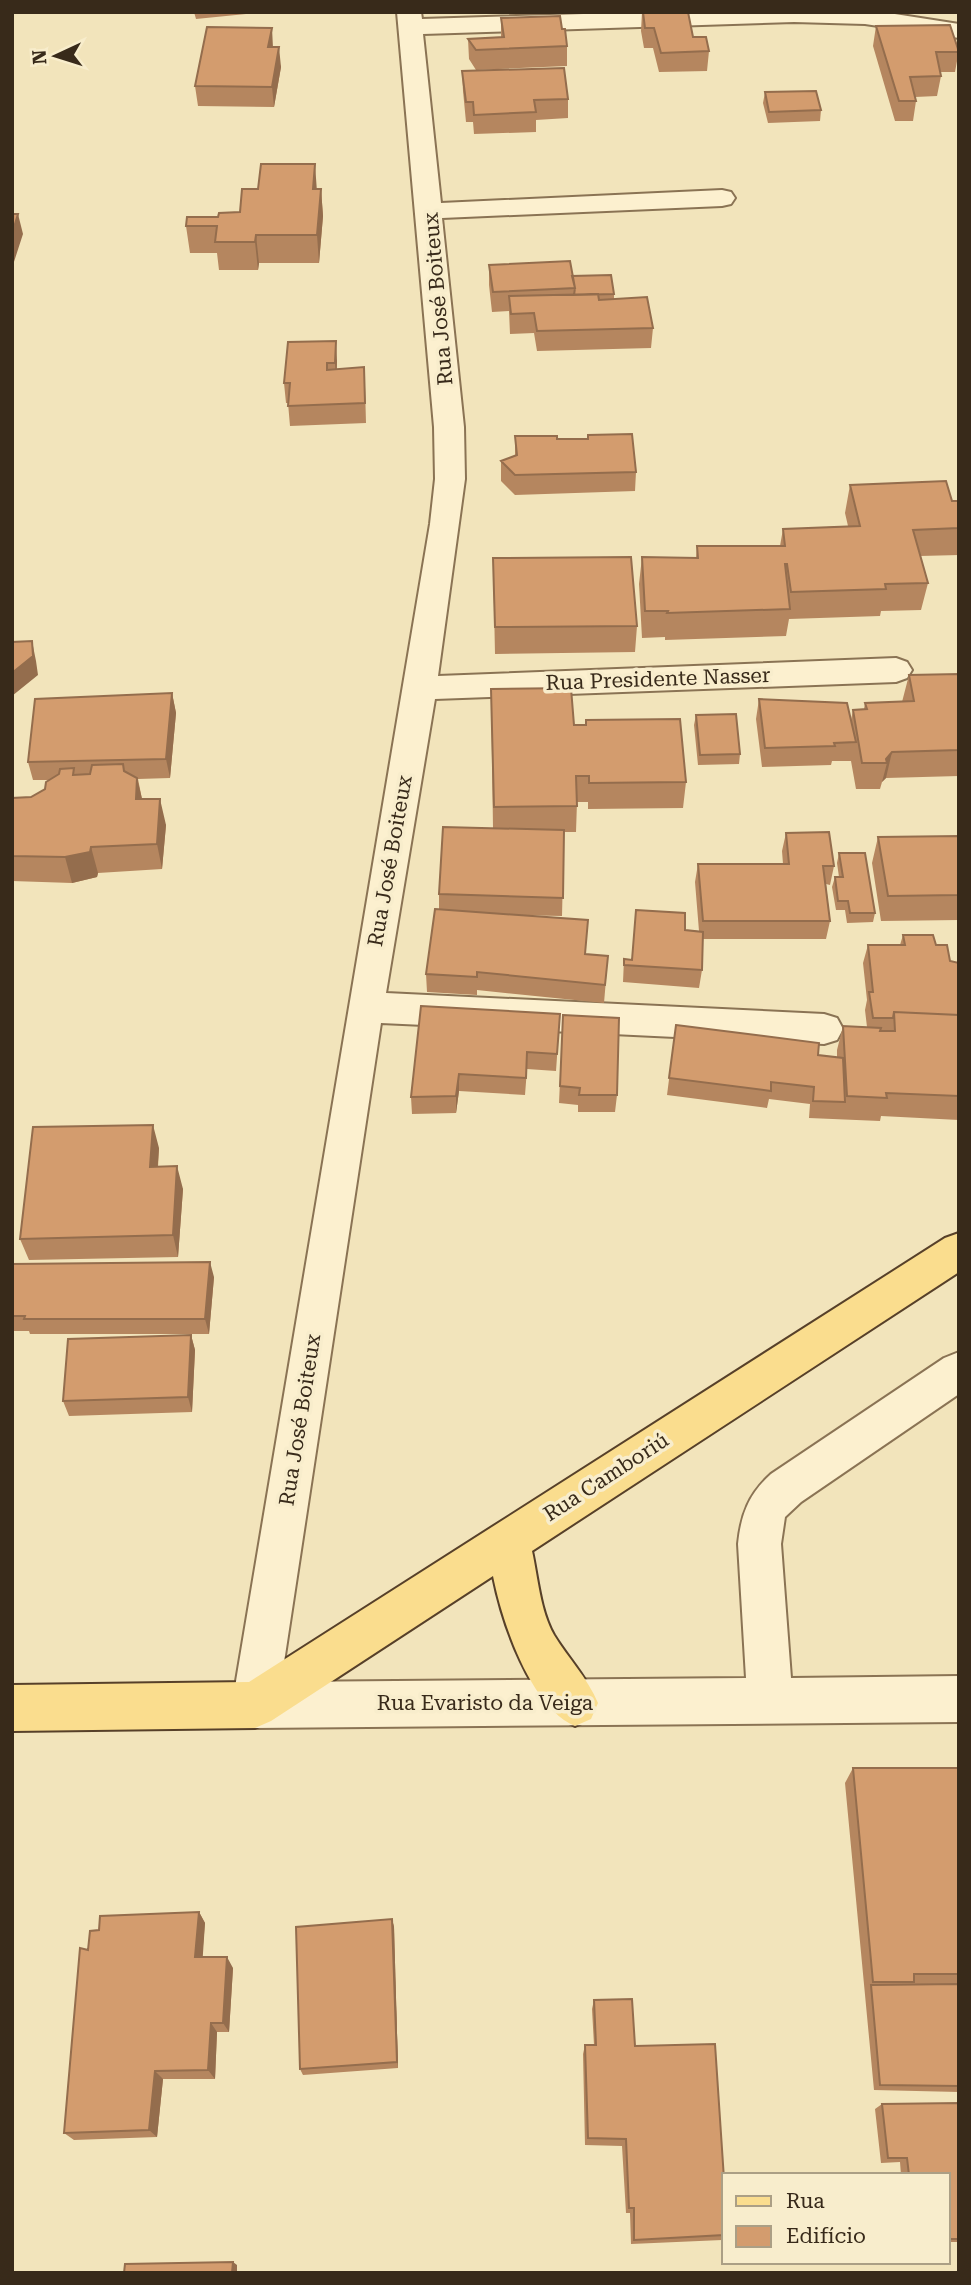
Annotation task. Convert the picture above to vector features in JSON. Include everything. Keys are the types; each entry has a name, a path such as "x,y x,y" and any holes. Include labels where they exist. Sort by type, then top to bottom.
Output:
{"main road":[{"name":"Rua Camboriú","path":"254,1705 958,1251"},
{"path":"508,1540 523,1615 538,1650 575,1703"},
{"name":"Rua Evaristo da Veiga","path":"12,1708 254,1705"}],"street":[{"path":"410,20 805,15 865,17 959,31"},
{"name":"Rua José Boiteux","path":"254,1705 365,1007 420,688 450,479 449,427 410,20"},
{"path":"430,211 723,198"},
{"name":"Rua Presidente Nasser","path":"420,688 896,670"},
{"path":"365,1007 824,1029"},
{"path":"771,1700 759,1553 760,1526 766,1507 786,1488 959,1371"},
{"name":"Rua Evaristo da Veiga","path":"254,1705 959,1699"}],"building":[{"path":"643,12 688,12 693,37 706,37 709,51 661,53 654,28 645,28"},
{"path":"560,16 567,46 476,50 468,39 504,37 501,18"},
{"path":"950,25 959,52 936,52 941,76 910,77 916,101 899,101 876,26"},
{"path":"207,27 272,28 268,47 279,47 272,87 195,86"},
{"path":"564,68 568,99 534,100 536,112 474,115 473,102 466,102 462,71"},
{"path":"816,91 821,110 769,112 765,92"},
{"path":"261,164 315,164 313,189 321,189 317,235 256,235 255,242 215,242 217,226 186,226 187,217 218,217 219,213 240,212 242,189 258,189"},
{"path":"12,214 18,214 12,234"},
{"path":"570,261 575,288 493,292 489,265"},
{"path":"611,275 614,294 574,295 572,276"},
{"path":"598,294 599,300 647,297 653,328 537,331 534,313 511,314 509,296"},
{"path":"336,341 335,363 327,363 327,370 364,367 365,403 288,406 290,383 284,383 288,342"},
{"path":"632,434 636,472 515,475 501,461 517,455 515,436 588,439 588,435"},
{"path":"946,481 952,501 959,501 959,528 913,530 928,583 885,584 886,589 791,592 785,564 790,609 667,613 668,611 645,611 642,557 698,558 697,546 785,546 783,529 860,526 850,485"},
{"path":"631,557 637,626 495,627 493,558"},
{"path":"32,641 33,656 12,673 12,642"},
{"path":"959,674 959,750 892,752 886,759 887,763 862,763 853,710 867,709 865,703 914,701 909,675"},
{"path":"571,688 574,725 586,725 586,720 680,719 686,782 589,783 589,776 576,776 577,806 494,807 491,689"},
{"path":"172,693 166,759 28,762 35,699"},
{"path":"759,699 847,703 856,742 834,743 835,746 765,748"},
{"path":"736,714 740,754 700,755 696,715"},
{"path":"123,764 124,771 137,778 136,799 160,799 157,844 91,847 90,852 65,857 12,856 12,798 31,797 45,789 46,782 59,774 60,769 74,768 73,775 90,774 92,765"},
{"path":"443,827 564,830 563,898 439,894"},
{"path":"829,832 834,866 823,866 830,921 703,921 698,864 789,864 786,833"},
{"path":"959,836 959,895 888,896 878,837"},
{"path":"839,853 865,853 875,913 850,913 848,901 838,901 835,877 843,877"},
{"path":"435,909 588,920 585,954 608,956 605,985 477,972 477,977 426,974"},
{"path":"636,910 685,913 685,930 703,932 702,970 624,965 624,959 632,960"},
{"path":"903,935 933,935 936,945 947,945 950,961 959,963 959,1015 894,1012 893,1018 873,1018 869,992 873,992 868,945 905,945"},
{"path":"421,1006 560,1014 557,1054 527,1052 526,1078 459,1074 456,1096 411,1097"},
{"path":"894,1012 959,1015 959,1096 886,1093 887,1098 847,1096 843,1026 895,1031"},
{"path":"563,1015 619,1018 617,1095 579,1095 580,1088 560,1086"},
{"path":"676,1025 819,1043 818,1055 843,1058 845,1102 813,1101 814,1087 771,1082 771,1091 669,1078"},
{"path":"153,1125 150,1167 177,1166 173,1235 20,1239 33,1127"},
{"path":"210,1262 205,1319 24,1319 25,1316 12,1316 12,1264"},
{"path":"191,1335 188,1397 63,1401 68,1339"},
{"path":"853,1768 959,1768 959,1974 914,1974 914,1982 873,1982"},
{"path":"199,1912 195,1957 227,1957 223,2023 211,2023 208,2070 155,2071 149,2130 64,2133 80,1948 88,1950 90,1931 99,1930 100,1916"},
{"path":"392,1919 397,2062 300,2069 296,1927"},
{"path":"959,1984 959,2086 880,2085 871,1985"},
{"path":"632,1999 635,2046 715,2044 724,2173 722,2235 634,2240 634,2208 629,2208 626,2139 588,2138 585,2045 596,2045 594,2000"},
{"path":"959,2103 959,2239 950,2239 950,2173 909,2173 907,2158 888,2158 882,2104"},
{"path":"233,2262 232,2273 124,2273 125,2264"}]}
